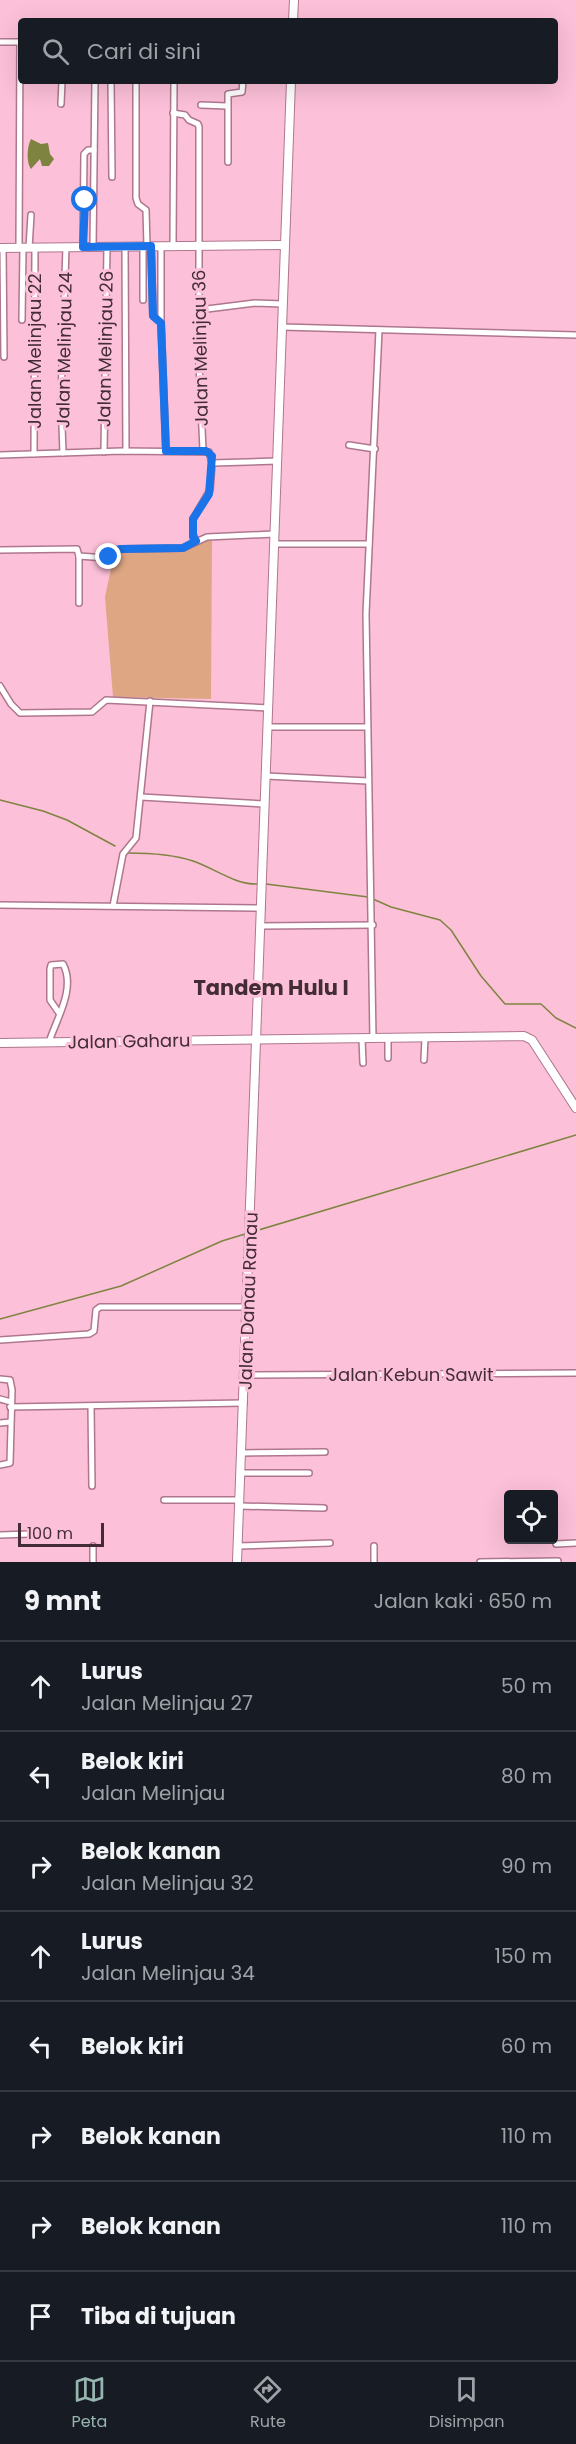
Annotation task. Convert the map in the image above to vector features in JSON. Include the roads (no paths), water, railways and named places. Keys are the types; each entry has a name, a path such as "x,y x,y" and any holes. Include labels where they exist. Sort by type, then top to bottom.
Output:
{"street":[{"path":"293,18 294,0"},
{"path":"0,42 18,42"},
{"path":"21,84 27,248"},
{"path":"61,104 62,84"},
{"path":"93,247 95,84"},
{"path":"111,84 112,177"},
{"path":"136,84 136,198 138,204 146,210 153,316 160,322"},
{"path":"173,246 174,84"},
{"path":"228,162 228,94 242,92 243,84"},
{"name":"Jalan Danau Ranau","path":"237,1562 291,84"},
{"path":"201,105 227,106"},
{"name":"Jalan Melinjau 36","path":"173,113 185,115 199,127 198,246 203,450"},
{"path":"83,247 84,153 94,150"},
{"path":"21,320 31,215"},
{"path":"4,357 2,248 285,245"},
{"path":"125,246 126,451"},
{"path":"143,300 147,246"},
{"path":"161,246 160,322 166,451"},
{"name":"Jalan Melinjau 24","path":"63,453 61,399 66,247"},
{"name":"Jalan Melinjau 26","path":"104,452 107,247"},
{"name":"Jalan Melinjau 22","path":"27,248 34,454"},
{"path":"199,310 255,303 283,304"},
{"path":"282,327 576,335"},
{"path":"373,1039 366,614 379,330"},
{"path":"349,445 375,449"},
{"path":"0,455 203,450 211,454 212,463 209,494 193,519 193,537 196,541"},
{"path":"212,463 277,461"},
{"path":"80,556 106,558 121,549 183,548 207,537 274,534"},
{"path":"274,544 369,544"},
{"path":"0,550 77,549 80,556 79,603"},
{"path":"0,686 15,709 26,713 92,712 106,700 268,708"},
{"path":"113,906 123,854 136,838 150,701"},
{"path":"268,727 367,728"},
{"path":"266,776 368,781"},
{"path":"141,797 264,804"},
{"path":"0,905 262,908"},
{"path":"261,926 372,925"},
{"path":"49,1042 58,1014 67,996 63,964 51,965 50,969 50,1000 58,1014"},
{"name":"Jalan Gaharu","path":"0,1042 527,1036 532,1040 576,1108"},
{"path":"423,1060 425,1038"},
{"path":"362,1039 363,1063"},
{"path":"388,1039 388,1058"},
{"path":"0,1340 89,1334 94,1331 96,1310 100,1306 248,1307"},
{"name":"Jalan Kebun Sawit","path":"245,1375 576,1373"},
{"path":"0,1379 11,1381 10,1463 0,1465"},
{"path":"0,1399 10,1405 244,1403"},
{"path":"91,1406 92,1486"},
{"path":"0,1423 10,1422"},
{"path":"242,1453 325,1452"},
{"path":"241,1473 309,1473"},
{"path":"164,1500 324,1508"},
{"path":"0,1535 29,1534"},
{"path":"238,1546 330,1543"},
{"path":"558,1544 576,1544"},
{"path":"93,1546 93,1562"},
{"path":"374,1546 374,1562"},
{"path":"480,1562 558,1561"}],"waterway":[{"path":"0,800 67,820 115,846"},
{"path":"128,853 161,854 185,859 241,882 258,884"},
{"path":"266,884 368,897"},
{"path":"373,899 391,907 440,920 451,930 481,976 505,1004 541,1004 556,1018 576,1028"},
{"path":"252,1232 576,1135"},
{"path":"0,1319 121,1286 222,1241 245,1234"}],"district":[{"name":"Tandem Hulu I","path":"271,987"}]}
